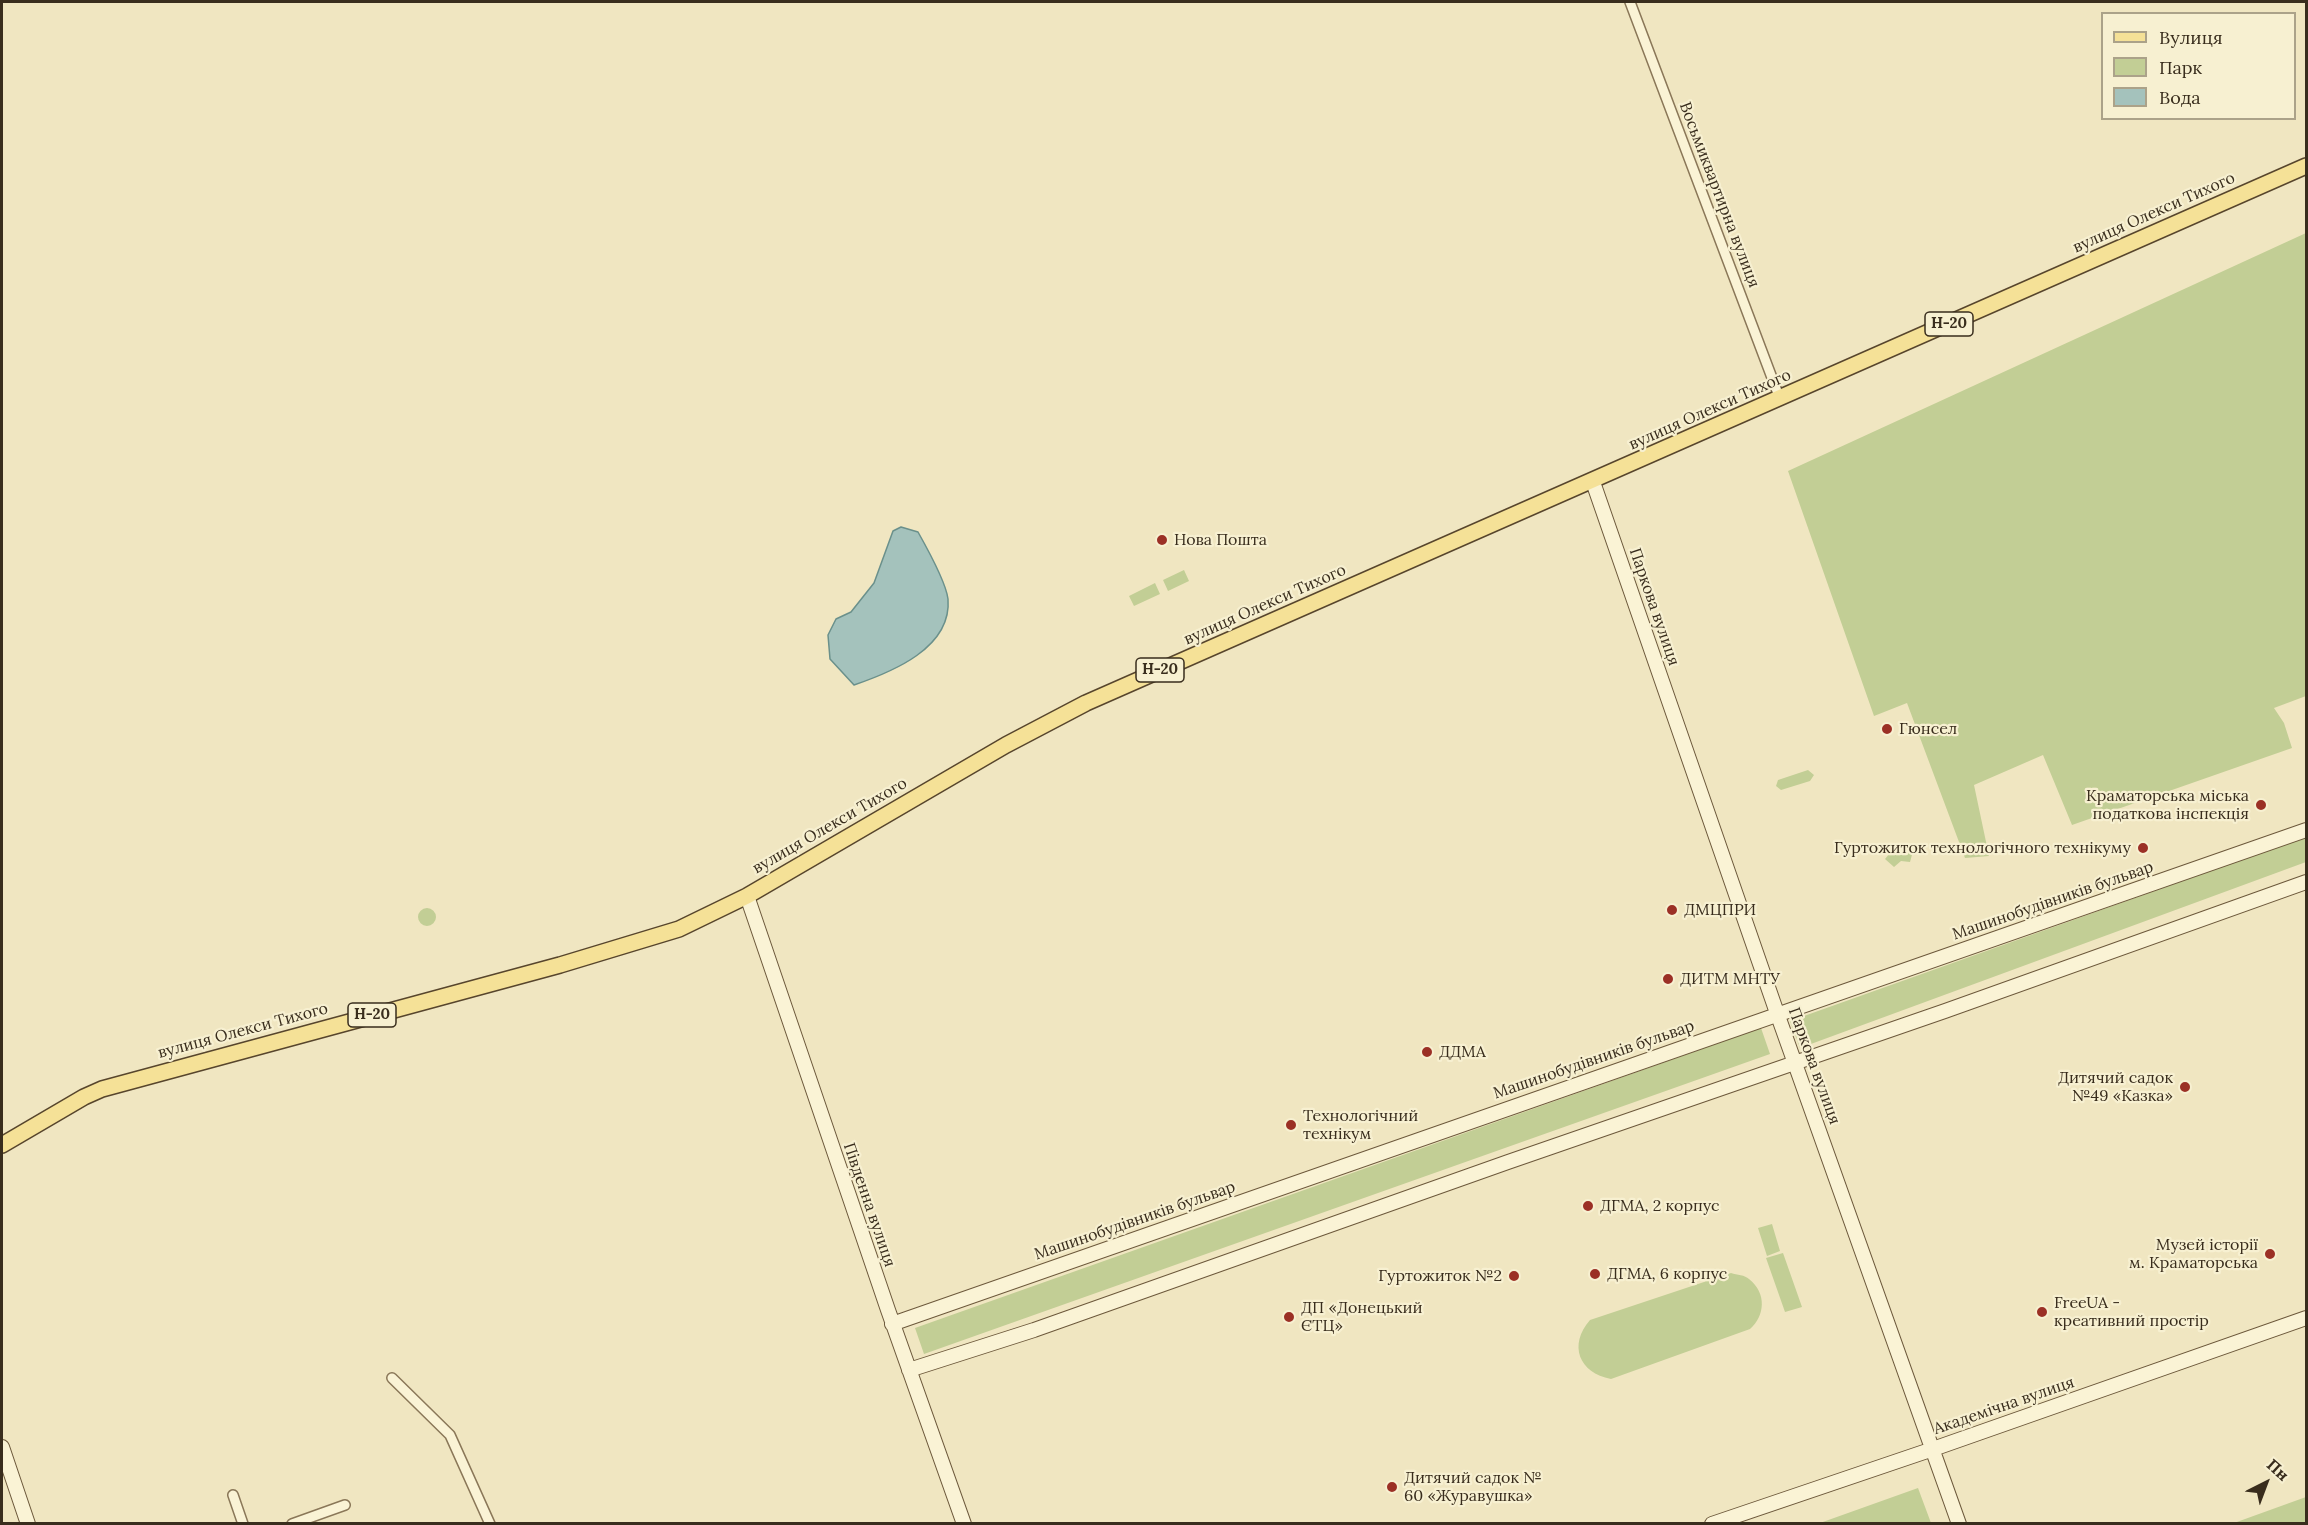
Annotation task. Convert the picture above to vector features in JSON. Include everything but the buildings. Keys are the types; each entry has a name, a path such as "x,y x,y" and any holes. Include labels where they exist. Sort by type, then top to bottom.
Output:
{"main road":[{"name":"вулиця Олекси Тихого","path":"2,1145 84,1097 102,1089 651,939 679,929 747,896 1006,744 1053,719 2307,166"}],"street":[{"name":"Восьмиквартирна вулиця","path":"1630,2 1780,399"},
{"name":"Паркова вулиця","path":"1593,482 1777,1013 1959,1524"},
{"name":"Машинобудівників бульвар","path":"892,1324 1777,1013 2307,830"},
{"path":"909,1370 1034,1330 2307,882"},
{"name":"Південна вулиця","path":"747,896 892,1324 964,1524"},
{"name":"Академічна вулиця","path":"1712,1524 2307,1318"},
{"path":"392,1378 450,1435 490,1524"},
{"path":"2,1447 28,1524"},
{"path":"233,1495 243,1524"},
{"path":"292,1524 345,1505"}],"green space":[{"path":"2306,233 2306,696 2274,708 2284,723 2292,748 2072,825 2043,755 1974,785 1989,856 1965,858 1907,703 1874,716 1788,471"},
{"path":"1184,570 1189,581 1168,591 1163,580"},
{"path":"1155,583 1160,594 1134,606 1129,596"},
{"path":"1808,770 1814,775 1810,781 1781,790 1776,786 1778,780"},
{"path":"2306,837 2306,862 1800,1048 1790,1021"},
{"path":"1913,851 1910,862 1901,861 1894,867 1885,859 1890,853"},
{"path":"427,908 433,911 436,917 433,923 427,926 421,923 418,917 421,911"},
{"path":"1761,1028 1770,1054 924,1354 915,1328"},
{"path":"1772,1224 1780,1251 1767,1256 1758,1228"},
{"path":"1783,1253 1802,1307 1785,1312 1766,1258"},
{"path":"1731,1273 1749,1279 1759,1291 1761,1311 1759,1318 1750,1329 1611,1379 1591,1371 1584,1364 1580,1357 1580,1339 1583,1329 1590,1320"},
{"path":"1918,1488 1931,1523 1820,1523"},
{"path":"2306,1497 2306,1523 2234,1523"}],"water":[{"path":"901,527 918,532 931,556 947,592 947,616 940,631 930,644 917,655 885,673 854,685 830,659 828,635 836,619 851,612 874,583 893,531"}],"place":[{"name":"Нова Пошта","path":"1162,540"},
{"name":"Гюнсел","path":"1887,729"},
{"name":"Краматорська міська податкова інспекція","path":"2261,805"},
{"name":"Гуртожиток технологічного технікуму","path":"2143,848"},
{"name":"ДМЦПРИ","path":"1672,910"},
{"name":"ДИТМ МНТУ","path":"1668,979"},
{"name":"ДДМА","path":"1427,1052"},
{"name":"Дитячий садок №49 «Казка»","path":"2185,1087"},
{"name":"Технологічний технікум","path":"1291,1125"},
{"name":"ДГМА, 2 корпус","path":"1588,1206"},
{"name":"Музей історії м. Краматорська","path":"2270,1254"},
{"name":"ДГМА, 6 корпус","path":"1595,1274"},
{"name":"Гуртожиток №2","path":"1514,1276"},
{"name":"FreeUA - креативний простір","path":"2042,1312"},
{"name":"ДП «Донецький ЄТЦ»","path":"1289,1317"},
{"name":"Дитячий садок № 60 «Журавушка»","path":"1392,1487"}]}
